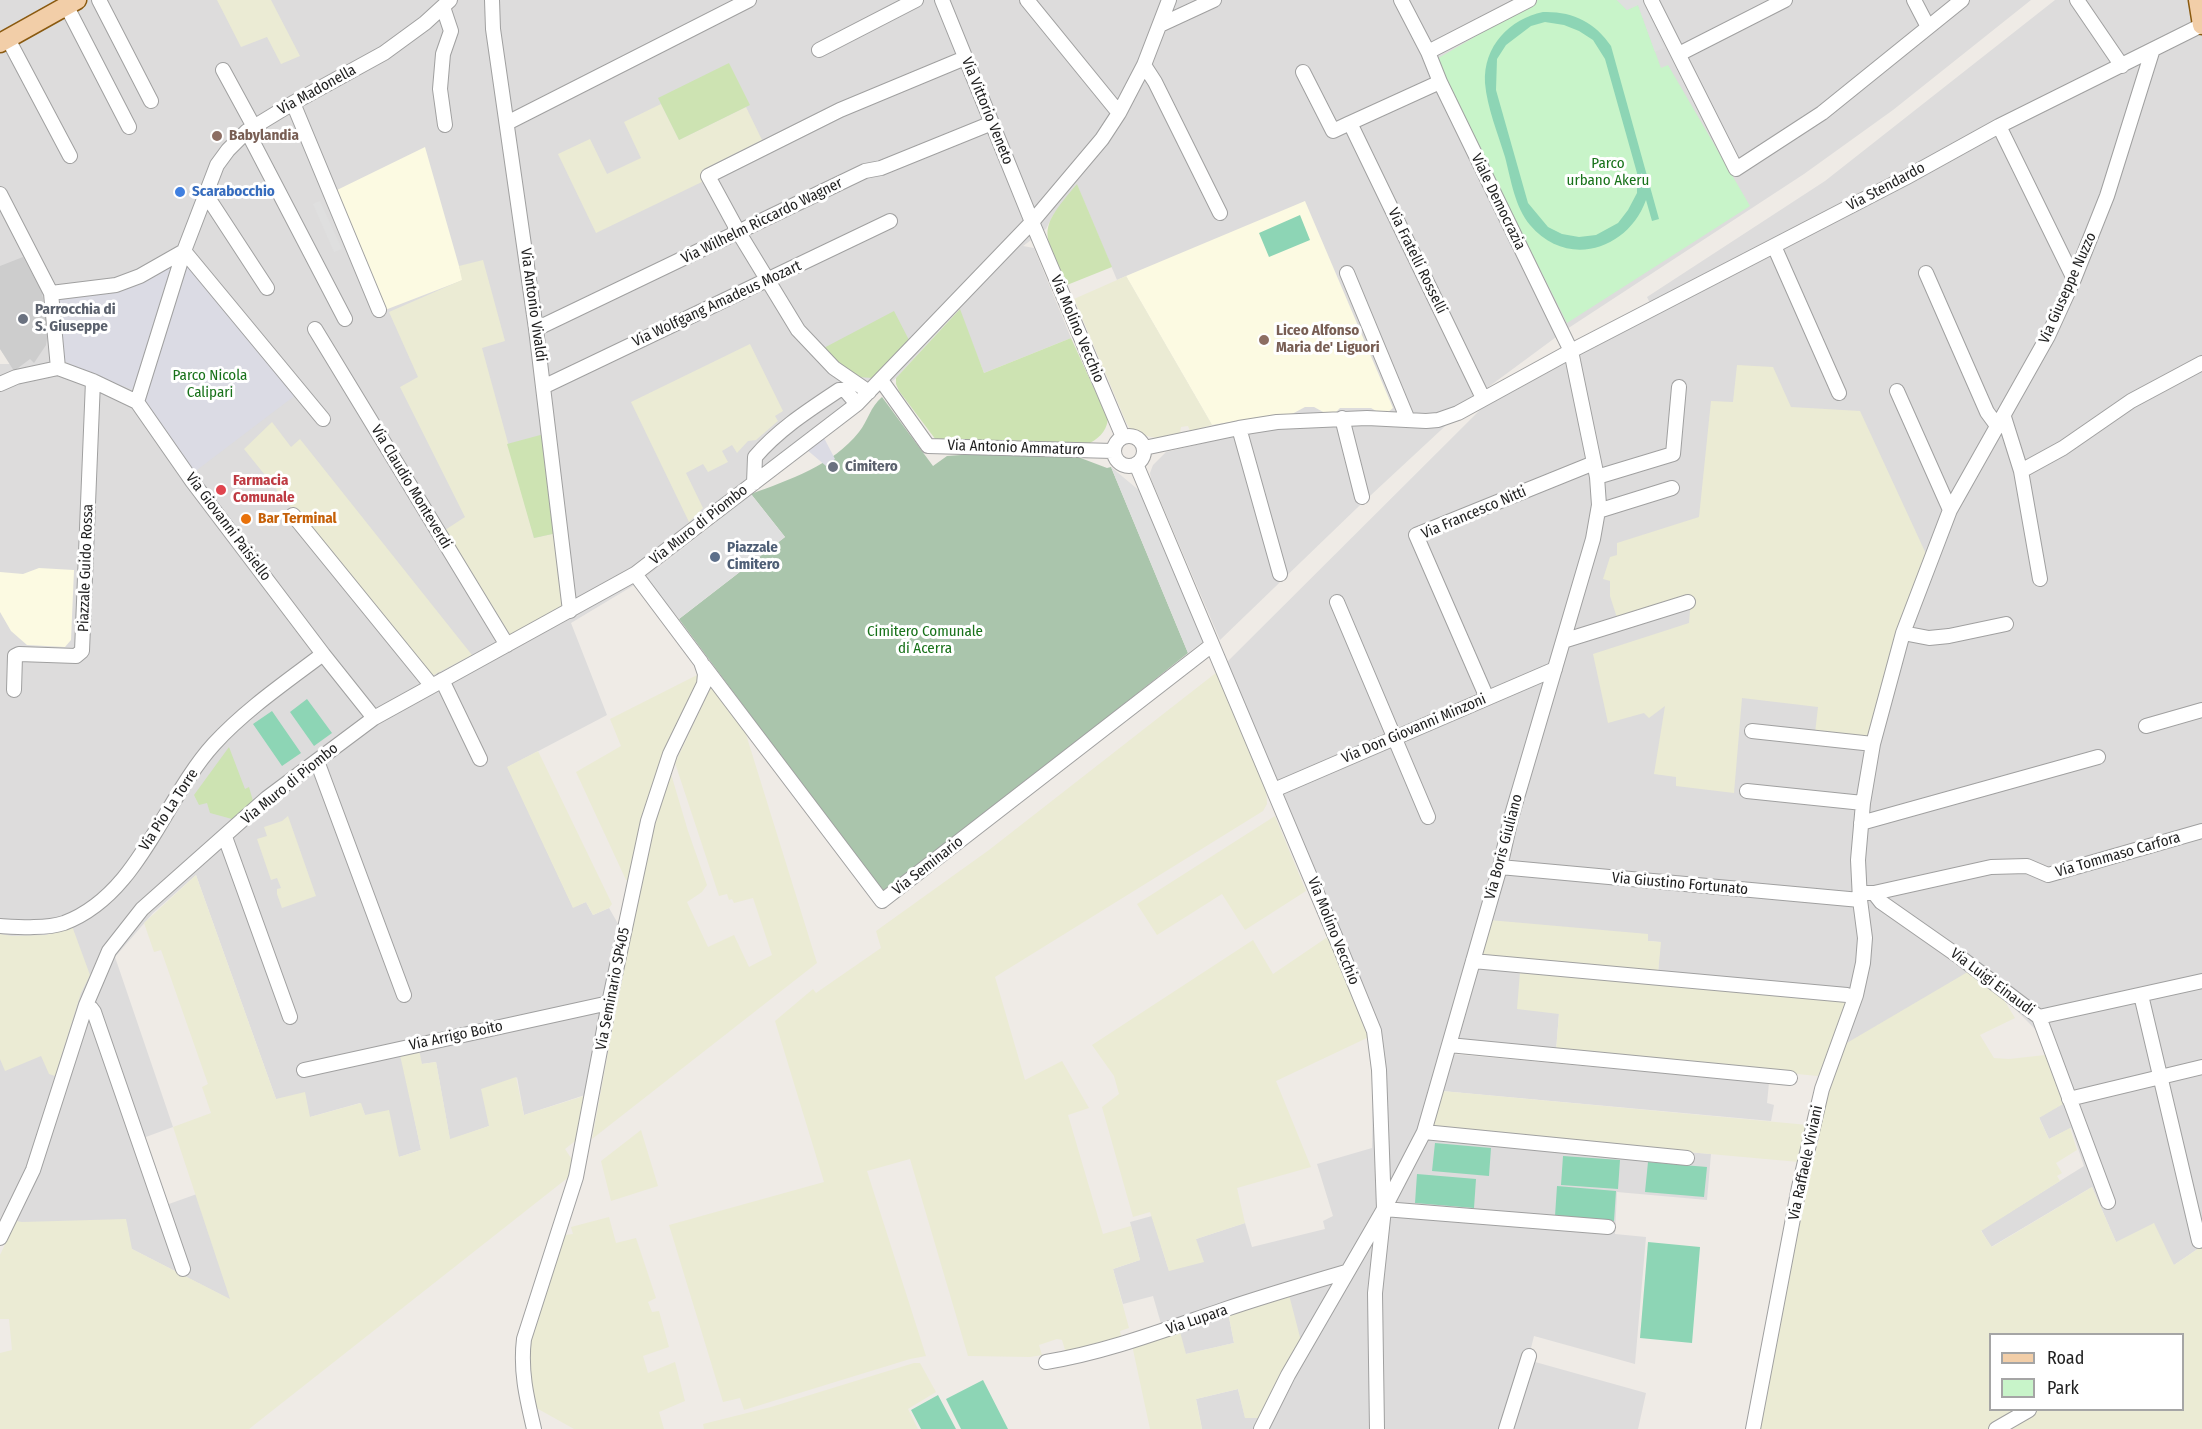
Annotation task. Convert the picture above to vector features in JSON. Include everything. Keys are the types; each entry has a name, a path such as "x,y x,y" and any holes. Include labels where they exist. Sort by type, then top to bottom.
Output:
{"main road":[{"path":"2198,0 2202,25"},
{"path":"4,41 71,3"}],"street":[{"path":"99,0 151,101"},
{"name":"Via Antonio Vivaldi","path":"492,0 493,29 536,329 570,611"},
{"path":"507,123 749,0"},
{"path":"819,50 916,0"},
{"name":"Via Vittorio Veneto","path":"942,0 1032,222"},
{"path":"1027,0 1119,113"},
{"name":"Via Muro di Piombo","path":"0,1238 33,1170 85,1008 109,951 142,909 267,798 374,718 635,574 857,404 1032,222 1102,139 1119,113 1144,65 1169,0"},
{"path":"1160,25 1214,0"},
{"name":"Viale Democrazia","path":"1401,0 1571,351"},
{"path":"1428,52 1529,0"},
{"path":"1651,0 1736,169 1822,112 1962,0"},
{"path":"1679,54 1785,0"},
{"path":"1914,0 1928,27"},
{"path":"2077,0 2121,66"},
{"path":"71,3 129,127"},
{"path":"445,125 440,89 443,54 450,31 447,3"},
{"name":"Via Madonella","path":"137,402 184,251 217,165 228,150 251,129 384,53 425,23 447,3"},
{"name":"Via Stendardo","path":"1144,448 1277,422 1342,418 1438,420 1458,413 1571,351 1905,178 1999,126 2152,52 2202,25"},
{"path":"4,41 70,156"},
{"name":"Via Giuseppe Nuzzo","path":"1859,896 1858,860 1863,803 1873,744 1903,633 1950,510 2048,336 2074,279 2107,196 2152,52"},
{"path":"868,392 834,368 798,330 739,233 708,176 840,110 965,58"},
{"path":"1144,65 1155,82 1220,213"},
{"path":"223,70 345,319"},
{"path":"1303,72 1333,131 1440,82"},
{"path":"293,103 379,310"},
{"name":"Via Wilhelm Riccardo Wagner","path":"536,329 866,171 881,168 992,123"},
{"name":"Via Fratelli Rosselli","path":"1350,123 1483,398"},
{"path":"1999,126 2074,279"},
{"path":"205,193 267,288"},
{"path":"0,194 51,293 58,368 16,377 0,384"},
{"name":"Via Wolfgang Amadeus Mozart","path":"543,387 890,221"},
{"name":"Via Molino Vecchio","path":"1032,222 1123,437"},
{"path":"1774,246 1839,393"},
{"path":"51,293 116,285 140,276 184,251 323,419"},
{"path":"1347,273 1408,420"},
{"path":"1926,273 1987,412 2001,422 2022,471 2040,579"},
{"name":"Via Claudio Monteverdi","path":"315,329 507,645"},
{"name":"Via Boris Giuliano","path":"1261,1429 1288,1375 1384,1209 1424,1132 1449,1046 1500,867 1511,819 1593,539 1598,511 1597,477 1571,351"},
{"path":"2022,471 2063,448 2131,401 2202,363"},
{"name":"Via Giovanni Paisiello","path":"58,368 93,381 137,402 192,480 374,718"},
{"name":"Via Antonio Ammaturo","path":"881,380 928,446 1113,451"},
{"name":"Piazzale Guido Rossa","path":"14,690 15,656 19,654 76,656 82,651 93,381"},
{"path":"1597,477 1672,454 1679,387"},
{"name":"Via Muro di Piombo","path":"754,483 755,456 784,428 839,390 845,390 857,404"},
{"path":"1897,391 1950,510"},
{"path":"1342,418 1362,497"},
{"path":"1239,428 1280,574"},
{"path":"1135,436 1144,448 1142,458 1131,466 1121,464 1113,451 1116,441 1123,437 1135,436"},
{"name":"Via Francesco Nitti","path":"1486,698 1416,535 1594,463"},
{"name":"Via Molino Vecchio","path":"1136,464 1374,1031 1379,1070 1384,1209 1375,1293 1377,1429"},
{"path":"1598,511 1672,488"},
{"path":"293,515 437,683 480,759"},
{"path":"635,574 701,662"},
{"path":"1337,602 1428,817"},
{"path":"1563,641 1688,602"},
{"path":"1903,633 1929,638 2006,624"},
{"name":"Via Seminario","path":"701,662 882,901 1212,645"},
{"name":"Via Pio La Torre","path":"0,927 23,928 62,923 98,905 127,875 213,745 323,654"},
{"name":"Via Seminario SP405","path":"534,1429 524,1389 521,1359 524,1340 576,1177 609,1003 648,821 670,754 704,684 705,674 701,662"},
{"name":"Via Don Giovanni Minzoni","path":"1274,790 1555,669"},
{"path":"2146,726 2202,710"},
{"path":"1752,731 1873,744"},
{"path":"1861,823 2098,757"},
{"path":"316,761 404,995"},
{"path":"1748,791 1863,803"},
{"name":"Via Tommaso Carfora","path":"1859,896 1991,867 2027,866 2048,875 2202,831"},
{"path":"225,837 290,1017"},
{"name":"Via Giustino Fortunato","path":"1500,867 1859,896"},
{"name":"Via Luigi Einaudi","path":"1874,893 1881,902 1961,958 2039,1017 2108,1202"},
{"name":"Via Raffaele Viviani","path":"1753,1429 1799,1187 1822,1089 1856,995 1863,963 1865,938 1859,896"},
{"path":"1473,961 1847,995"},
{"path":"2039,1017 2202,981"},
{"path":"2141,995 2199,1241 2202,1239"},
{"name":"Via Arrigo Boito","path":"304,1070 609,1003"},
{"path":"85,1008 91,1008 94,1012 183,1269"},
{"path":"1449,1046 1790,1078"},
{"path":"2069,1099 2202,1067"},
{"path":"1424,1132 1686,1158"},
{"path":"1384,1209 1608,1227"},
{"name":"Via Lupara","path":"1046,1362 1128,1343 1223,1310 1346,1272"},
{"path":"1506,1429 1529,1356"},
{"path":"1996,1429 2027,1411"}],"shaded area":[{"path":"0,0 2031,0 1893,110 1804,174 1567,329 1483,391 1220,640 1150,473 1153,465 1166,452 1217,440 1212,425 1126,276 1117,280 1077,185 1052,217 1046,229 1023,246 1034,248 1071,338 984,373 959,310 896,378 871,400 854,411 646,578 571,623 607,715 508,767 573,907 586,902 593,915 609,908 621,929 591,1093 524,1115 517,1077 489,1126 450,1140 436,1062 422,1064 401,1055 421,1150 399,1157 365,1115 360,1103 310,1117 276,1099 196,875 153,913 115,957 173,1127 143,1138 166,1205 197,1194 231,1300 132,1249 2,1218 0,1222 0,364 11,364 0,349"},
{"path":"1617,0 1643,0 1664,48 1655,52 1638,5 1627,10"},
{"path":"2055,0 2202,0 2202,1246 2174,1265 2116,1242 2092,1187 1991,1247 1981,1230 2084,1166 2071,1128 2049,1139 2039,1117 2062,1104 2037,1031 2001,995 1840,1047 1658,973 1660,942 1648,941 1648,934 1520,972 1559,1013 1556,1051 1456,1043 1453,1054 1769,1083 1767,1103 1774,1105 1771,1121 1442,1091 1431,1129 1711,1154 1707,1200 1617,1192 1615,1234 1646,1237 1635,1364 1534,1336 1528,1360 1646,1393 1638,1429 1202,1429 1196,1399 1238,1389 1245,1417 1259,1418 1228,1312 1234,1343 1186,1354 1164,1334 1153,1296 1123,1304 1113,1269 1140,1260 1130,1222 1152,1216 1169,1271 1196,1239 1245,1223 1252,1247 1325,1229 1323,1221 1333,1216 1317,1164 1372,1148 1373,1062 1369,1037 1358,1001 1217,672 1488,402 1560,349 1650,303 1647,297 1825,181"},
{"path":"425,147 463,280 385,310 337,190"},
{"path":"320,201 342,249 334,252 313,204"},
{"name":"Liceo Alfonso Maria de' Liguori","path":"1305,201 1393,408 1387,413 1371,408 1340,408 1335,413 1325,413 1314,407 1305,407 1292,414 1212,425 1126,276"},
{"name":"Parrocchia di S. Giuseppe","path":"23,257 42,292 48,332 46,345 34,363 30,359 14,371 0,349 0,266"},
{"name":"Parco Nicola Calipari","path":"186,261 297,394 193,473 143,402"},
{"name":"Parco Nicola Calipari","path":"171,266 136,391 86,372 63,360 57,299"},
{"path":"823,436 835,459 826,466 806,449"},
{"path":"1111,467 1141,492 1204,641 1188,653"},
{"name":"Piazzale Cimitero","path":"751,494 785,537 679,619 646,578"},
{"path":"39,568 74,570 71,640 65,647 27,645 11,631 0,612 0,572 23,574"}],"green space":[{"path":"217,0 271,0 300,56 281,64 267,37 241,47"},
{"name":"Parco urbano Akeru","path":"1538,0 1617,0 1627,10 1638,5 1661,68 1668,65 1750,206 1567,323 1435,60"},
{"path":"1543,12 1554,12 1573,16 1598,30 1611,46 1659,219 1652,221 1646,200 1637,217 1625,231 1595,248 1578,250 1561,247 1545,239 1530,225 1517,202 1490,111 1485,83 1489,57 1501,36 1520,21","holes":["1545,22 1564,25 1593,40 1605,59 1637,173 1637,193 1618,223 1596,235 1579,237 1562,234 1548,227 1528,203 1496,90 1497,59 1506,45 1531,26"]},
{"path":"729,63 750,105 679,140 658,98"},
{"path":"661,104 679,140 746,107 762,140 702,170 706,180 596,233 558,154 590,139 607,174 641,158 624,122"},
{"path":"1077,184 1112,267 1067,285 1049,242 1048,232 1049,223 1055,212"},
{"path":"1300,215 1310,240 1269,257 1259,233"},
{"path":"483,260 505,341 482,348 534,538 557,533 565,600 562,608 512,638 445,530 465,517 400,387 418,377 389,312 462,280 459,266"},
{"path":"1126,276 1212,425 1190,431 1188,426 1181,427 1180,433 1156,438 1138,434 1130,429 1074,299"},
{"path":"960,309 984,373 1071,338 1108,419 1101,435 1086,445 936,440 899,391 896,378"},
{"path":"894,311 909,340 873,378 857,377 820,350"},
{"path":"750,344 783,411 775,416 778,421 756,440 748,441 737,453 732,445 722,451 728,462 708,472 703,464 686,473 703,508 689,522 631,402"},
{"path":"1737,365 1773,367 1791,407 1860,411 1927,556 1920,567 1892,648 1868,739 1815,733 1818,707 1742,698 1734,793 1676,786 1676,777 1654,774 1665,706 1649,718 1644,713 1608,723 1593,654 1689,623 1691,598 1618,621 1610,596 1610,581 1603,579 1610,557 1617,555 1617,543 1699,517 1711,401 1733,402"},
{"name":"Cimitero Comunale di Acerra","path":"882,397 933,466 947,456 988,453 1078,457 1107,468 1111,467 1188,653 884,895 679,619 785,537 751,494 810,470 836,454 859,432"},
{"path":"272,422 291,447 300,439 472,655 428,678 244,449"},
{"path":"544,434 557,533 534,538 507,444"},
{"path":"1217,672 1266,787 1267,804 1263,811 995,977 1025,1080 1062,1061 1089,1108 1068,1115 1103,1234 1131,1226 1140,1260 1113,1269 1129,1328 1120,1331 1122,1341 1066,1353 1062,1340 1057,1339 1039,1345 1042,1355 1030,1357 968,1356 910,1159 867,1171 926,1356 744,1410 740,1398 723,1402 669,1225 824,1182 775,1021 813,989 816,993 881,948 876,931 989,850"},
{"path":"697,675 698,688 630,881 626,880 576,772 621,746 610,719"},
{"path":"714,681 740,715 817,963 592,1139 639,884 654,820 669,774 671,774 707,885 702,892 687,902 708,947 734,935 749,967 772,955 753,898 734,903 732,899 729,900 727,894 719,896 675,763"},
{"path":"307,699 332,733 314,746 290,712"},
{"path":"272,711 301,753 282,766 253,724"},
{"path":"229,747 245,789 249,787 253,801 232,819 210,813 207,803 199,805 194,795"},
{"path":"538,751 612,904 609,908 593,915 586,902 573,908 507,767"},
{"path":"288,816 316,896 282,908 277,894 277,889 281,888 277,878 271,880 257,839 267,836 264,827 282,821"},
{"path":"1275,816 1306,891 1245,930 1222,894 1157,935 1137,904"},
{"path":"196,875 276,1099 305,1092 310,1117 361,1103 365,1115 389,1110 399,1157 421,1150 400,1055 419,1050 422,1064 436,1062 450,1139 489,1126 481,1089 516,1077 524,1115 587,1095 580,1137 565,1149 575,1164 570,1176 249,1429 0,1429 0,1353 12,1350 9,1319 0,1319 0,1255 16,1221 126,1219 132,1249 230,1299 173,1127 211,1113 202,1087 208,1084 161,950 154,952 144,923"},
{"path":"1489,920 1648,934 1648,941 1661,942 1658,973 1478,959"},
{"path":"72,926 90,975 81,993 55,1076 49,1074 41,1056 5,1071 0,1059 0,934 46,935"},
{"path":"1329,936 1358,1001 1369,1037 1276,1081 1311,1167 1237,1188 1245,1223 1196,1239 1204,1262 1169,1271 1150,1212 1133,1217 1102,1107 1119,1094 1114,1076 1092,1045 1253,940 1273,974"},
{"path":"1971,970 2001,995 2015,1018 1980,1035 1994,1058 2009,1059 2045,1055 2063,1104 2039,1118 2049,1139 2070,1128 2077,1150 2056,1163 2062,1173 2057,1176 2060,1181 1981,1231 1992,1247 2092,1187 2116,1242 2154,1223 2174,1265 2202,1246 2202,1429 2000,1429 2031,1411 2184,1411 2184,1333 1989,1333 1989,1411 2019,1411 1989,1429 1758,1429 1823,1110 1840,1047"},
{"path":"1520,972 1849,1001 1818,1076 1556,1051 1559,1014 1517,1009"},
{"path":"1442,1091 1808,1125 1799,1162 1431,1129"},
{"path":"641,1130 658,1186 611,1201 601,1161"},
{"path":"1435,1143 1491,1148 1489,1176 1432,1171"},
{"path":"1563,1156 1620,1160 1618,1189 1561,1185"},
{"path":"1648,1162 1707,1167 1704,1197 1645,1192"},
{"path":"1417,1174 1476,1179 1474,1208 1415,1203"},
{"path":"1557,1186 1616,1191 1614,1221 1555,1216"},
{"path":"609,1217 616,1243 636,1238 656,1298 648,1302 652,1312 659,1311 669,1347 643,1356 648,1373 675,1362 685,1401 659,1412 664,1429 574,1429 531,1405 526,1348 564,1235 573,1234 571,1227"},
{"path":"1648,1242 1700,1247 1692,1343 1640,1338"},
{"path":"1288,1291 1301,1341 1259,1418 1245,1418 1238,1389 1196,1399 1202,1429 1150,1429 1132,1345 1179,1328 1186,1354 1234,1343 1228,1312"},
{"path":"920,1363 936,1392 908,1409 918,1429 704,1429 703,1424 771,1407"},
{"path":"983,1380 1008,1429 961,1429 946,1399"},
{"path":"938,1395 956,1429 921,1429 911,1410"}],"place":[{"name":"Babylandia","path":"217,136"},
{"name":"Scarabocchio","path":"180,192"},
{"name":"Parrocchia di S. Giuseppe","path":"23,319"},
{"name":"Liceo Alfonso Maria de' Liguori","path":"1264,340"},
{"name":"Cimitero","path":"833,467"},
{"name":"Farmacia Comunale","path":"221,490"},
{"name":"Bar Terminal","path":"246,519"},
{"name":"Piazzale Cimitero","path":"715,557"}]}
